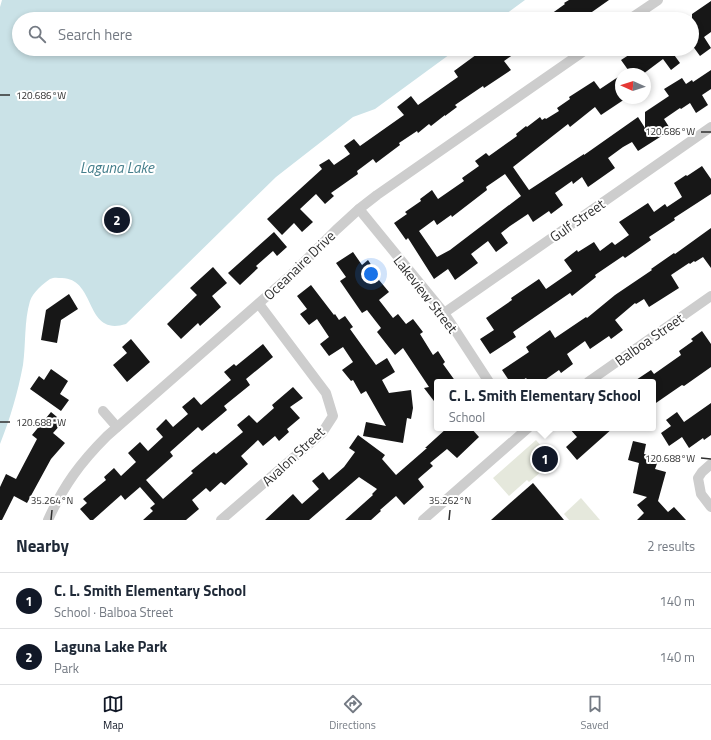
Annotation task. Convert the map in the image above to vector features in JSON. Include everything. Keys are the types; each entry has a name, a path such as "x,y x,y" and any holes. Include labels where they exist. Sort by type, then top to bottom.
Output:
{"street":[{"path":"640,12 658,0"},
{"name":"Oceanaire Drive","path":"48,520 58,497 72,475 88,455 117,427 292,275 359,209 577,56"},
{"name":"Gulf Street","path":"444,314 711,127"},
{"name":"Lakeview Street","path":"359,209 444,314 487,379"},
{"name":"Balboa Street","path":"592,379 711,296"},
{"name":"Avalon Street","path":"221,520 322,432 333,416 326,393 259,304"},
{"path":"103,411 117,427"},
{"path":"423,520 522,431"},
{"path":"711,464 698,478 701,494 711,507"}],"shaded area":[{"path":"536,440 554,461 529,482 527,480 509,496 493,478"},
{"path":"581,498 600,520 569,520 564,514"}],"water":[{"name":"Laguna Lake","path":"2,0 525,0 509,12 12,12 12,56 447,56 375,109 353,117 276,177 126,324 113,326 103,322 97,315 81,287 73,281 62,278 53,278 41,286 33,294 30,301 21,375 0,444 0,7"}],"building":[{"path":"569,0 609,0 592,12 554,12 565,4 564,3"},
{"path":"711,1 711,32 704,37 711,48 700,56 699,12 695,12"},
{"path":"474,56 511,56 504,61 511,70 484,88 483,86 455,105 457,107 431,126 429,124 418,133 417,131 399,143 400,145 376,163 373,159 357,171 358,174 331,193 334,196 325,204 316,194 300,209 313,222 302,232 294,223 282,235 267,219 322,169 319,165 329,159 334,165 350,154 344,146 354,139 360,146 404,115 397,107 411,96 418,105 458,77 454,71"},
{"path":"627,56 675,56 680,63 671,70 663,59 651,68 627,68 621,60"},
{"path":"711,70 711,89 702,95 708,105 696,113 690,103 681,109 680,108 664,119 671,130 638,151 632,142 623,147 608,158 615,168 588,187 582,177 573,184 572,181 555,193 563,205 551,214 549,211 533,222 528,214 510,226 501,233 508,243 496,252 488,241 471,254 478,263 455,280 448,269 434,279 408,238 406,240 394,223 407,214 405,212 421,201 420,199 432,190 438,199 464,181 462,178 479,166 475,161 486,153 489,156 517,136 516,134 526,126 527,127 540,117 542,120 545,118 546,119 559,111 557,108 570,99 569,97 594,81 600,89 615,79 615,104 618,104 601,115 595,107 570,127 568,124 513,167 529,190 584,155 638,117 645,128 645,112 669,96 664,89 682,78 686,84 692,80 693,82","holes":["505,174 521,196 450,250 437,257 419,231 434,220 437,225 451,215 452,217 487,190 486,187"]},
{"path":"702,166 711,179 711,194 674,218 675,220 649,237 651,240 625,258 623,256 595,275 596,277 572,296 570,293 513,332 516,337 490,354 480,339 494,330 486,318 512,300 511,298 539,279 546,289 572,271 564,260 577,250 578,252 594,242 600,251 612,242 615,245 629,235 619,222 648,203 654,212 665,204 667,207 682,197 674,183"},
{"path":"711,228 711,268 703,257 695,262 689,263 671,275 679,288 649,307 644,299 636,304 635,303 615,320 623,330 611,339 609,336 590,349 585,341 567,354 573,364 561,373 559,370 546,379 508,379 502,370 529,352 526,347 550,330 555,338 586,317 587,318 615,295 674,253 675,254"},
{"path":"274,232 287,247 277,256 273,251 256,266 258,268 240,285 228,273"},
{"path":"353,252 362,265 368,260 376,272 374,274 389,292 379,300 393,318 398,314 406,324 413,319 423,332 420,334 433,355 438,351 445,362 443,364 454,379 434,379 434,401 424,388 429,387 403,348 395,355 377,332 381,328 367,310 362,313 340,281 346,277 336,263"},
{"path":"213,267 227,283 212,296 221,307 200,326 198,323 181,339 167,324 197,295 190,288"},
{"path":"311,285 339,320 345,316 353,327 350,329 376,365 387,358 395,372 382,380 389,393 411,390 413,408 411,419 407,418 403,443 363,436 366,422 386,426 366,391 361,394 353,380 351,381 342,370 353,362 343,347 329,356 320,344 329,337 317,319 309,325 300,314 307,309 297,296"},
{"path":"69,294 78,309 61,320 57,343 41,340 46,310"},
{"path":"702,331 711,344 711,367 656,403 656,379 638,379 651,370 654,374 681,355 679,351 693,341 691,339"},
{"path":"131,339 150,362 127,382 113,365 127,353 122,347"},
{"path":"263,344 273,357 246,379 250,385 224,406 227,410 202,431 198,427 170,452 173,456 146,480 163,499 193,473 191,471 214,452 216,454 243,432 237,425 249,415 257,423 274,408 272,405 293,387 303,398 290,407 300,418 287,429 289,432 279,441 275,436 263,446 258,440 241,456 248,464 225,485 221,482 210,492 206,488 192,500 199,509 186,520 143,520 153,511 150,508 155,504 140,487 125,500 121,495 93,520 90,520 80,509 87,503 83,499 106,480 104,477 114,468 121,476 136,462 128,453 140,442 148,451 163,437 156,429 166,419 173,427 188,414 182,407 194,397 201,405 231,380 224,372 234,364 236,366"},
{"path":"51,369 68,381 60,394 69,400 61,411 30,389 39,376 44,380"},
{"path":"711,403 711,435 704,440 703,438 689,448 682,437 669,446 661,433 671,426 666,420 677,412 684,422"},
{"path":"51,412 63,422 53,433 65,443 51,459 27,503 14,496 2,520 0,520 0,487 6,474 16,479 37,439 32,435"},
{"path":"444,431 474,431 479,437 457,458 447,449 430,463 433,466 418,479 424,487 404,505 396,496 371,520 345,520 373,495 372,494 377,489 359,477 309,520 265,520 293,494 302,504 319,489 312,481 323,472 329,480 344,467 355,452 349,448 358,435 385,455 382,459 396,475 427,448 425,448"},
{"path":"572,431 610,431 577,460 566,447 577,437"},
{"path":"633,441 646,444 644,454 659,458 655,469 666,472 658,501 668,512 674,507 686,520 637,520 644,513 637,505 647,497 633,493 639,463 628,460"},
{"path":"533,483 564,520 491,520 509,504"}],"place":[{"name":"Laguna Lake Park","path":"117,220"},
{"name":"C. L. Smith Elementary School","path":"545,459"}]}
